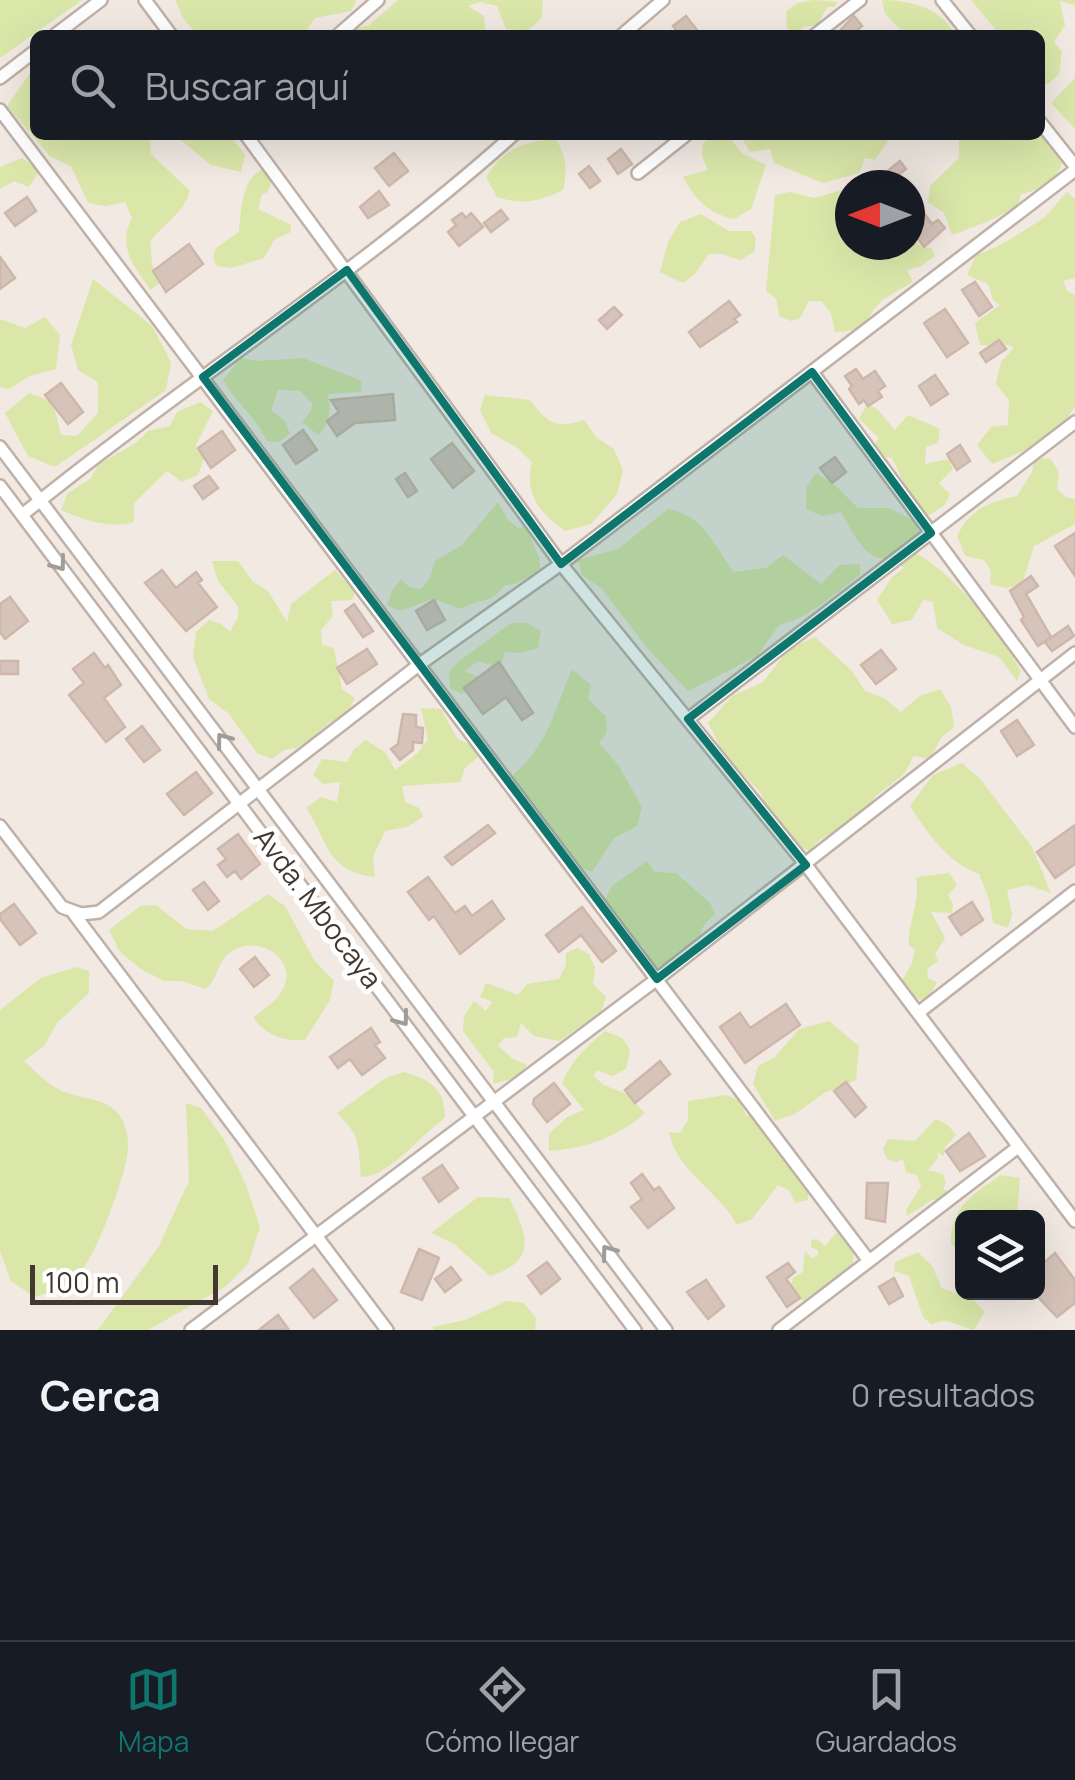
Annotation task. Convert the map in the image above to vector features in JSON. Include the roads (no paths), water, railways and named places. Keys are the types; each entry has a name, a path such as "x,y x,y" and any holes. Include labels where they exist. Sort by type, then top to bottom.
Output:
{"street":[{"path":"62,30 101,0"},
{"path":"144,0 167,30"},
{"path":"344,30 378,0"},
{"path":"629,30 664,0"},
{"path":"821,30 860,0"},
{"path":"942,0 966,30"},
{"path":"0,78 30,55"},
{"path":"0,110 868,1261"},
{"path":"0,826 62,907 82,914 99,912 420,664 561,564 1075,168 1045,129"},
{"path":"250,140 561,564 806,864 1075,1222"},
{"path":"22,515 347,270 507,140"},
{"path":"638,173 680,140"},
{"path":"812,372 1075,727"},
{"path":"688,719 1075,422"},
{"path":"0,447 666,1330"},
{"name":"Avda. Mbocaya","path":"0,486 635,1330"},
{"path":"190,1330 496,1102 1075,654"},
{"path":"918,1013 1075,891"},
{"path":"72,911 387,1330"},
{"path":"778,1330 1018,1147"}]}
